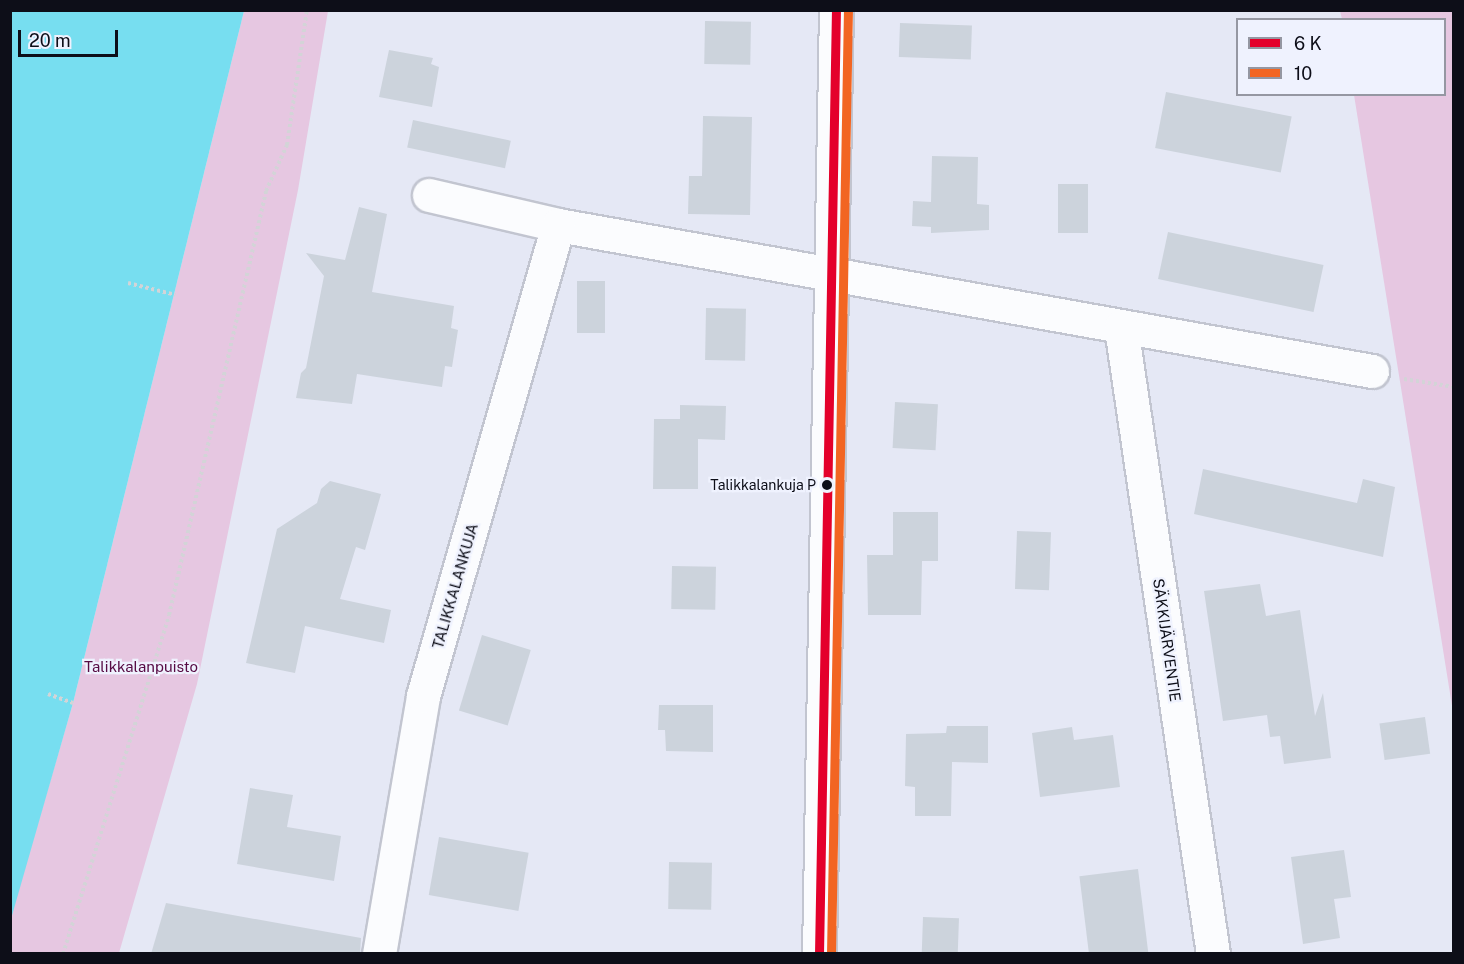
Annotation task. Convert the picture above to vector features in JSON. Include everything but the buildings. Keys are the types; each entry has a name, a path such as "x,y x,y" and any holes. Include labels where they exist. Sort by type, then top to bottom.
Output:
{"street":[{"path":"819,954 836,10"},
{"path":"429,195 558,225 1372,371"},
{"name":"TALIKKALANKUJA","path":"379,954 423,696 558,225"},
{"name":"SÄKKIJÄRVENTIE","path":"1121,327 1213,954"}],"path":[{"path":"63,954 169,615 266,191 287,145 307,10"},
{"path":"128,283 176,295"},
{"path":"1372,371 1434,386 1454,387"},
{"path":"48,694 73,703"}],"green space":[{"name":"Talikkalanpuisto","path":"244,11 328,11 298,190 197,684 119,953 11,953 10,919 73,703"},
{"path":"1340,11 1453,11 1453,712 1354,96 1446,96 1446,18 1342,18"}],"water":[{"path":"11,10 244,11 73,703 11,919"}],"transit line":[{"path":"819,954 836,10"},
{"name":"10","path":"831,954 848,10"}],"place":[{"name":"Talikkalankuja P","path":"827,485"}]}
